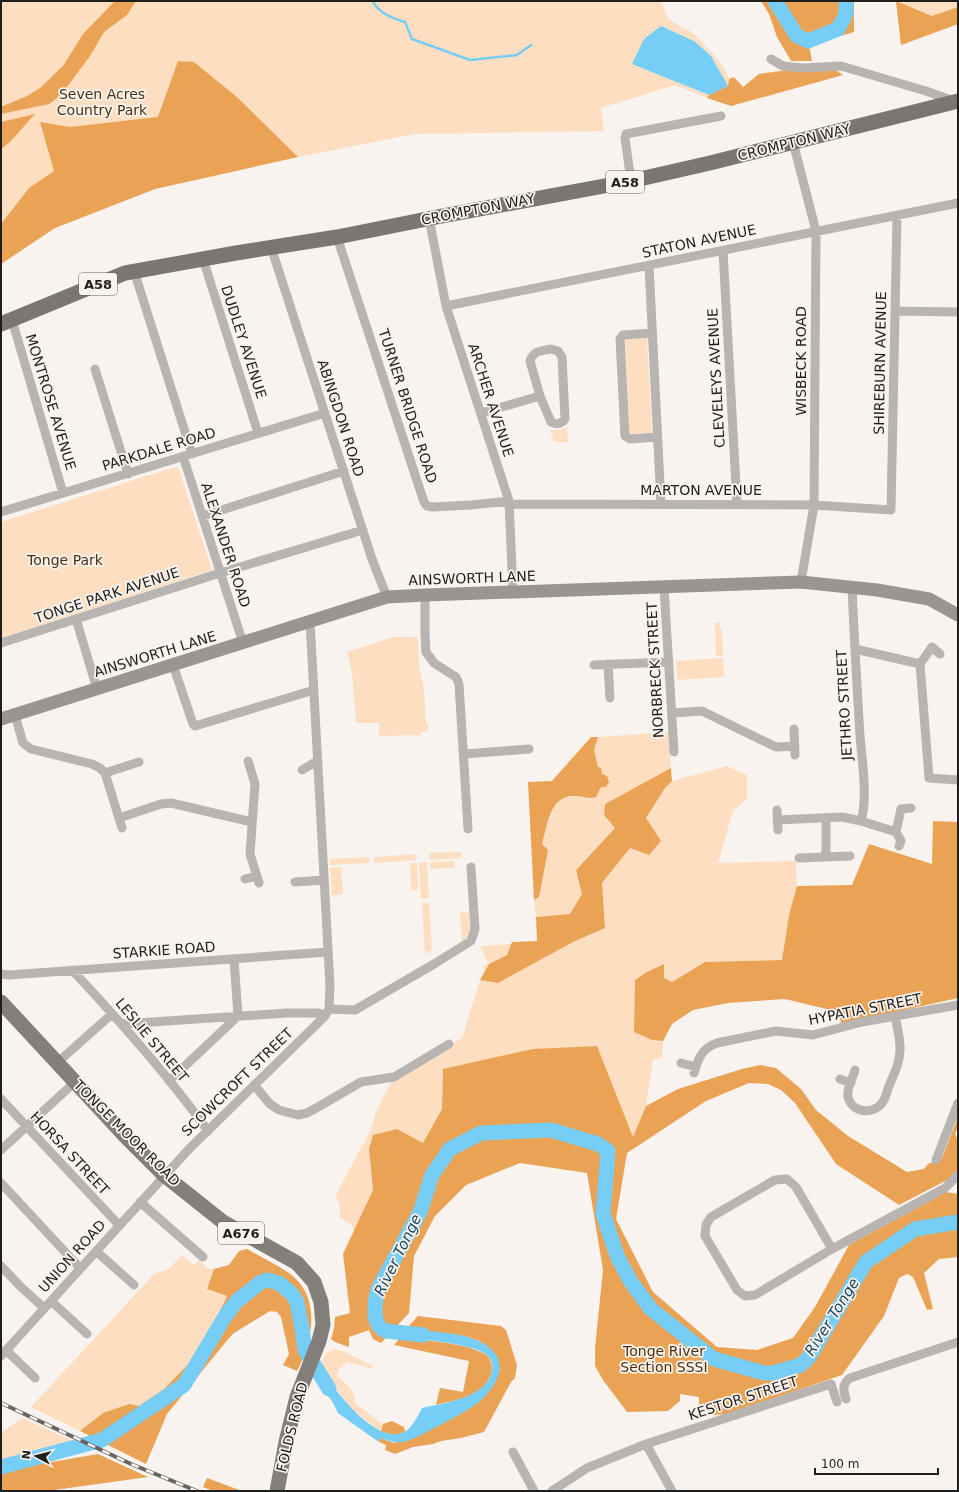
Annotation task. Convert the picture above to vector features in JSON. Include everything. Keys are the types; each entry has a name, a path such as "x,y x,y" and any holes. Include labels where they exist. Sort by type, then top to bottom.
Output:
{"highway":[{"name":"CROMPTON WAY","path":"6,322 125,273 271,247 338,237 429,218 631,181 710,163 957,101"}],"main road":[{"name":"AINSWORTH LANE","path":"1,719 387,597 802,582 877,590 929,599 958,615"},
{"name":"TONGE MOOR ROAD","path":"1,1002 126,1137 164,1175 224,1222 242,1234 291,1259 302,1268 314,1282 321,1302 323,1324 319,1340"},
{"name":"FOLDS ROAD","path":"277,1491 292,1414 319,1340"}],"street":[{"path":"771,59 783,66 803,68 841,66 957,101"},
{"path":"631,181 625,138 626,134 721,116"},
{"name":"WISBECK ROAD","path":"793,142 816,231 814,505 802,582"},
{"name":"STATON AVENUE","path":"446,306 958,203"},
{"name":"SHIREBURN AVENUE","path":"891,510 897,216"},
{"name":"ARCHER AVENUE","path":"429,218 446,306 509,502 513,592"},
{"name":"TURNER BRIDGE ROAD","path":"338,237 424,502 427,506 432,507 509,502"},
{"name":"ABINGDON ROAD","path":"271,247 363,530 387,597"},
{"name":"CLEVELEYS AVENUE","path":"723,251 737,504"},
{"name":"DUDLEY AVENUE","path":"204,259 258,433"},
{"path":"649,266 661,504"},
{"name":"ALEXANDER ROAD","path":"134,271 203,516 243,643"},
{"path":"895,311 958,312"},
{"name":"MONTROSE AVENUE","path":"6,322 64,493"},
{"path":"652,333 623,334 620,339 621,361 625,436 630,439 657,437"},
{"path":"551,349 558,352 562,357 565,419 561,424 556,425 551,422 540,396 530,361 532,355 537,351 551,349"},
{"path":"95,369 128,474"},
{"path":"481,413 540,396"},
{"name":"PARKDALE ROAD","path":"1,512 325,413"},
{"path":"203,516 344,471"},
{"name":"MARTON AVENUE","path":"509,502 814,505 891,510"},
{"name":"TONGE PARK AVENUE","path":"1,643 220,573 363,530"},
{"name":"NORBRECK STREET","path":"664,587 674,752"},
{"name":"JETHRO STREET","path":"852,587 864,811 861,821"},
{"path":"425,595 426,652 434,663 456,677 460,684 458,732 464,754 468,830"},
{"path":"76,619 97,689"},
{"path":"310,622 328,952 330,1003 327,1013"},
{"path":"940,654 932,648 920,664 929,778 958,780"},
{"path":"855,649 920,664"},
{"path":"594,665 669,662"},
{"path":"608,664 610,698"},
{"path":"173,665 193,724 198,726 314,690"},
{"path":"672,713 702,711 776,747 795,746"},
{"path":"15,714 23,743 26,747 31,750 92,764 105,773 122,828"},
{"path":"794,729 795,756"},
{"path":"464,754 529,749"},
{"path":"245,879 258,879 250,854 254,784 248,774 248,761"},
{"path":"302,770 317,761"},
{"path":"105,773 139,762"},
{"path":"119,818 161,804 171,803 252,822"},
{"path":"899,846 900,841 896,832 901,809 911,808"},
{"path":"777,810 778,830"},
{"path":"777,820 842,817 861,821 896,832"},
{"path":"826,818 826,857"},
{"path":"800,858 850,856"},
{"path":"122,1024 238,1016 327,1013 355,1010 360,1008 471,941 475,929 471,867"},
{"path":"295,882 324,880"},
{"name":"STARKIE ROAD","path":"1,974 9,975 328,952"},
{"path":"234,959 238,1016"},
{"name":"LESLIE STREET","path":"72,970 122,1024 189,1105 208,1131"},
{"name":"HYPATIA STREET","path":"681,1063 695,1070 703,1051 709,1046 717,1043 776,1031 813,1035 862,1022 958,1005"},
{"name":"SCOWCROFT STREET","path":"164,1175 327,1013"},
{"path":"58,1062 112,1014"},
{"path":"169,1081 238,1016"},
{"path":"855,1070 848,1097 853,1105 860,1110 867,1112 876,1109 883,1103 898,1064 900,1048 895,1016"},
{"path":"254,1086 274,1107 288,1113 298,1115 318,1107 361,1082 394,1077 436,1047 449,1044"},
{"path":"840,1079 851,1083"},
{"path":"1,1150 76,1082"},
{"name":"HORSA STREET","path":"1,1099 119,1225"},
{"path":"936,1160 958,1103"},
{"name":"UNION ROAD","path":"4,1353 164,1175"},
{"path":"832,1249 796,1187 787,1179 775,1180 711,1217 706,1225 705,1236 737,1290 745,1296 754,1295 832,1249 945,1188 958,1175"},
{"path":"1,1183 80,1268"},
{"path":"140,1202 198,1255"},
{"path":"96,1250 128,1283"},
{"path":"1,1266 44,1308"},
{"path":"51,1300 76,1330 87,1334"},
{"path":"846,1399 843,1388 846,1381 850,1378 958,1342"},
{"path":"4,1353 30,1377"},
{"name":"KESTOR STREET","path":"646,1444 831,1384 837,1402"},
{"path":"552,1491 587,1468 646,1444 672,1491"},
{"path":"513,1452 534,1491"}],"green space":[{"name":"Seven Acres Country Park","path":"1,1 661,1 668,19 693,33 713,54 723,67 729,79 728,86 711,56 694,41 661,26 632,64 709,95 707,98 675,85 601,108 604,131 415,134 298,157 155,189 55,228 1,264"},
{"path":"115,1 136,1 127,15 104,32 90,56 61,95 49,104 1,114 1,107 27,96 40,88 63,66 83,34"},
{"path":"761,1 854,1 854,32 809,45 812,61 791,61 777,37 769,14"},
{"path":"896,1 958,1 958,24 901,45"},
{"path":"896,1 932,16 958,7 958,24 901,45"},
{"path":"178,61 194,62 238,98 298,157 155,189 55,228 1,264 1,224 29,188 54,171 40,122 70,127 158,117"},
{"path":"831,67 843,75 731,106 707,98 709,95 728,86 729,79 734,77 743,87 759,74 803,68"},
{"path":"35,114 10,142 1,149 1,122"},
{"path":"646,337 652,432 631,434 629,433 624,341 626,339"},
{"path":"567,427 568,442 554,442 550,430 561,430"},
{"name":"Tonge Park","path":"175,467 179,469 212,570 1,638 1,522"},
{"path":"715,623 720,623 720,629 722,629 723,656 716,656"},
{"path":"394,637 418,637 419,667 424,688 426,724 428,724 428,731 421,732 421,735 379,736 379,723 356,723 352,672 347,652"},
{"path":"723,658 724,677 677,680 676,661"},
{"path":"669,732 671,768 605,804 604,815 615,828 576,869 582,894 570,915 536,917 534,900 539,897 542,844 553,806 562,798 575,796 591,799 602,774 601,769 598,767 594,750 598,737"},
{"path":"591,737 598,737 594,750 598,767 601,768 602,774 607,776 609,782 606,787 601,787 596,797 566,797 560,800 551,812 542,844 548,850 539,897 534,900 528,782 552,781"},
{"path":"727,766 747,775 747,799 733,811 718,863 796,861 797,886 789,915 782,960 705,962 672,982 664,978 664,964 652,1040 663,1041 662,1058 653,1059 646,1106 633,1138 597,1046 443,1069 442,1109 423,1144 397,1129 369,1149 373,1190 354,1232 352,1225 339,1217 340,1206 335,1196 371,1130 376,1112 394,1077 462,1038 480,980 498,983 573,942 605,928 602,883 630,848 646,818 665,788 672,781"},
{"path":"671,768 672,781 665,788 646,818 661,841 649,855 630,848 602,883 605,928 573,942 498,983 480,980 489,964 507,955 512,942 537,941 536,917 570,914 582,894 576,870 615,828 604,815 605,804"},
{"path":"933,821 958,822 958,998 841,1024 839,1012 785,999 728,1003 693,1010 672,1024 663,1041 652,1040 634,1032 635,980 645,973 664,964 664,978 672,982 705,962 782,960 789,915 797,886 852,885 869,844 932,864"},
{"path":"461,852 462,858 430,860 429,853"},
{"path":"415,854 416,860 374,863 374,857"},
{"path":"369,857 369,863 330,865 330,859"},
{"path":"454,861 455,868 430,869 430,862"},
{"path":"427,862 429,898 421,899 419,863"},
{"path":"410,863 417,863 418,890 411,890"},
{"path":"341,867 343,894 332,895 330,868"},
{"path":"422,903 429,903 432,950 425,954"},
{"path":"460,912 470,913 471,921 470,932 466,939 462,941"},
{"path":"511,944 507,955 489,964 485,972 482,967 489,963 480,947"},
{"name":"Tonge River Section SSSI","path":"597,1046 633,1137 646,1106 678,1089 742,1069 760,1065 776,1068 801,1089 816,1110 848,1136 907,1172 924,1169 928,1164 942,1158 958,1117 958,1127 955,1134 958,1140 958,1169 947,1180 899,1205 836,1164 795,1103 781,1090 768,1084 749,1083 706,1101 627,1153 616,1219 653,1292 717,1347 757,1350 793,1338 815,1307 849,1245 946,1192 958,1194 958,1257 939,1259 924,1273 933,1309 927,1310 913,1277 907,1274 899,1278 884,1316 842,1375 727,1414 714,1415 699,1404 699,1397 680,1394 680,1401 668,1411 627,1412 603,1380 595,1366 595,1348 603,1270 587,1173 520,1163 466,1185 435,1216 414,1256 409,1313 381,1343 373,1339 369,1330 349,1337 349,1347 331,1339 335,1317 350,1313 343,1254 373,1190 369,1149 373,1135 397,1129 423,1143 442,1109 443,1069 533,1049"},
{"path":"247,1249 289,1273 299,1283 306,1294 310,1307 310,1333 303,1359 297,1371 283,1365 289,1354 281,1317 277,1312 270,1311 234,1333 229,1338 167,1414 146,1464 80,1431 103,1413 129,1404 139,1406 164,1389 200,1352 227,1296 207,1289 214,1269 229,1265 239,1251"},
{"path":"182,1255 194,1265 199,1260 208,1269 214,1269 207,1289 227,1296 200,1352 164,1389 139,1407 129,1404 103,1413 80,1431 31,1407 155,1273 169,1269"},
{"path":"418,1316 501,1326 506,1330 517,1365 515,1378 511,1382 484,1432 413,1447 395,1454 385,1450 386,1445 379,1442 380,1438 394,1443 440,1425 478,1403 490,1390 500,1370 490,1351 480,1341 460,1335 405,1330"},
{"path":"401,1337 455,1344 485,1354 489,1358 492,1365 490,1378 485,1385 470,1395 436,1405 440,1388 463,1392 469,1361 394,1345"},
{"path":"333,1349 343,1351 373,1366 372,1369 347,1362 338,1370 337,1376 347,1384 352,1391 355,1403 383,1424 381,1432 353,1410 320,1369 325,1354"},
{"path":"22,1418 76,1442 11,1460 1,1465 1,1433"},
{"path":"392,1421 404,1427 405,1432 396,1435 381,1432 383,1424"},
{"path":"98,1454 148,1477 47,1491 1,1491 1,1473 5,1470"},
{"path":"207,1478 242,1491 213,1491 203,1487"}],"water":[{"path":"661,26 694,41 711,56 728,86 709,95 632,64 644,39"},
{"path":"405,1330 458,1334 474,1339 486,1345 494,1352 498,1359 500,1368 494,1385 479,1402 455,1417 407,1441 396,1442 380,1438 379,1442 338,1413 332,1401 315,1381 320,1369 356,1413 381,1431 393,1434 404,1432 410,1428 422,1408 463,1398 473,1393 482,1387 488,1380 492,1371 492,1364 489,1357 478,1350 457,1345 401,1337"}],"waterway":[{"path":"373,1 382,12 405,22 412,39 470,60 517,55 531,45"},
{"path":"775,1 797,36 808,41 838,29 846,14 846,1"},
{"name":"River Tonge","path":"423,1335 386,1331 380,1327 375,1315 378,1289 420,1212 432,1175 450,1149 481,1133 551,1130 598,1144 608,1151 603,1214 618,1258 631,1282 651,1309 714,1359 764,1373 773,1373 801,1365 809,1357 866,1262 915,1229 958,1222"},
{"name":"River Tonge","path":"1,1467 102,1440 184,1385 226,1315 237,1301 261,1282 267,1280 279,1283 292,1294 297,1302 305,1350 329,1389"}],"railway":[{"path":"1,1403 131,1464 197,1491"}]}
